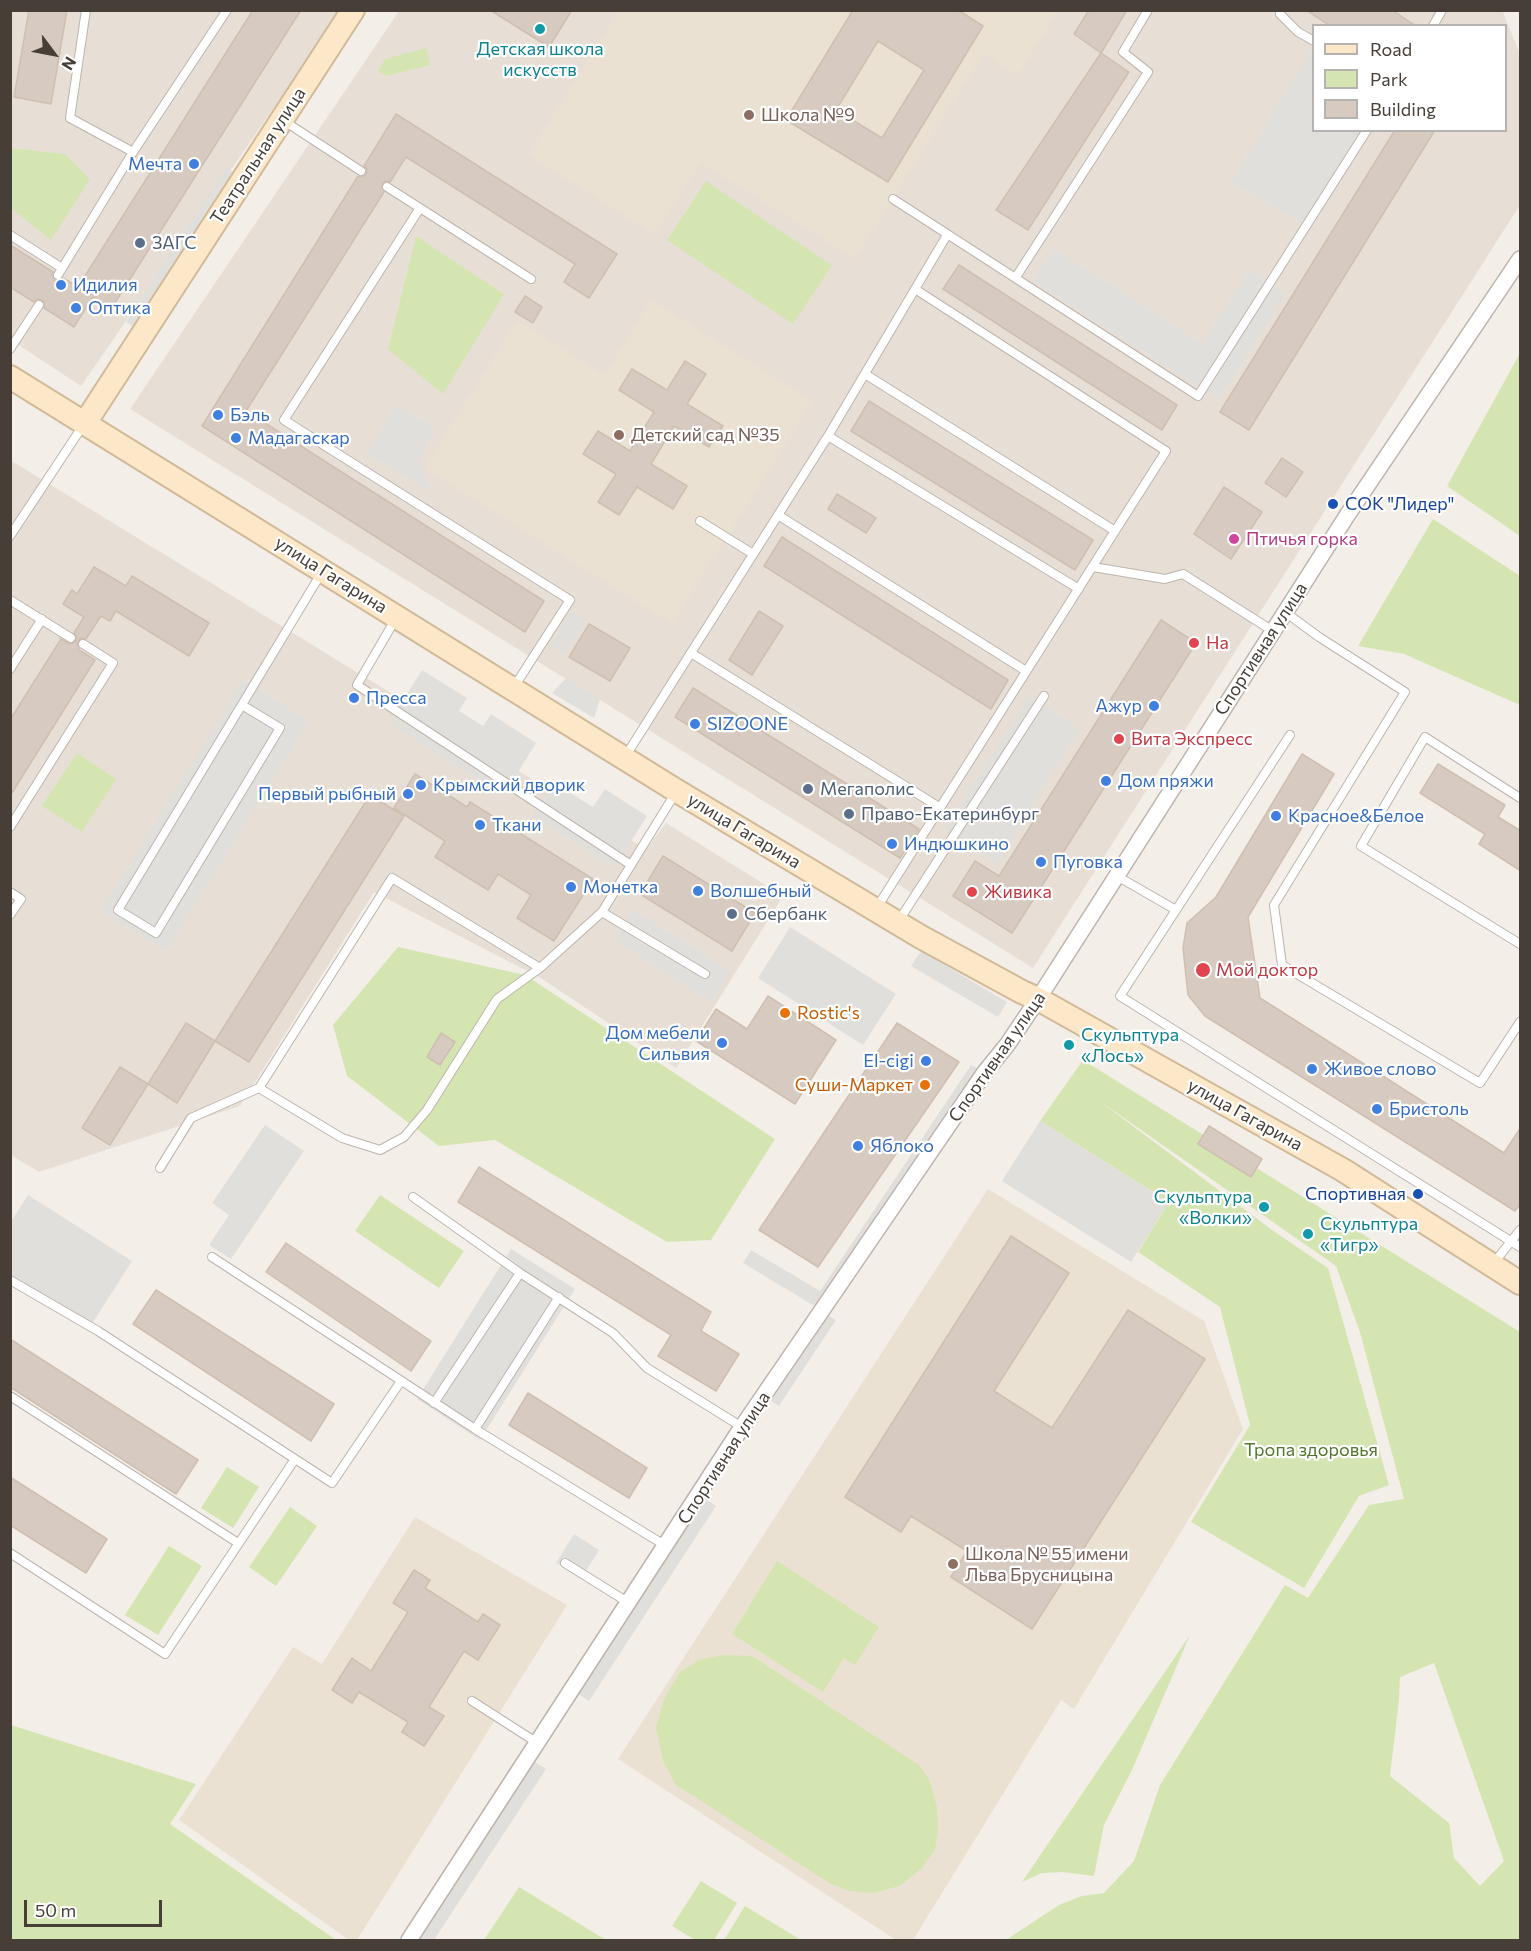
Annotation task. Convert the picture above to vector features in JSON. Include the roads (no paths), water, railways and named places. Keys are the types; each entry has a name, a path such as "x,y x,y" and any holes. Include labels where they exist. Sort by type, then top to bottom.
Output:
{"street":[{"name":"Театральная улица","path":"85,423 353,10"},
{"name":"Спортивная улица","path":"409,1941 742,1427 985,1072 1007,1045 1038,999 1348,514 1521,259"},
{"name":"улица Гагарина","path":"10,377 677,791 898,923 1343,1170 1521,1283"}],"lane":[{"path":"86,10 70,118 133,152"},
{"path":"10,235 60,272 133,152 227,10"},
{"path":"1016,277 1148,72 1123,51 1148,10"},
{"path":"1280,10 1280,14 1298,32 1312,40"},
{"path":"1434,24 1442,10"},
{"path":"282,119 361,171"},
{"path":"893,199 1198,396 1366,132"},
{"path":"387,187 531,279"},
{"path":"420,208 284,420 570,600 513,688"},
{"path":"625,757 828,436 947,235"},
{"path":"876,909 1166,451 915,289"},
{"path":"10,349 39,305"},
{"path":"865,374 1115,531"},
{"path":"10,536 85,423"},
{"path":"828,436 1079,589"},
{"path":"778,515 1026,671"},
{"path":"700,521 753,554"},
{"path":"1093,567 1165,579 1183,574 1273,631"},
{"path":"242,705 280,728 156,933 118,910 323,570"},
{"path":"10,600 71,638"},
{"path":"1285,612 1318,637 1406,692 1274,905 1282,965 1480,1083 1521,1022"},
{"path":"397,616 357,685 631,865"},
{"path":"10,669 42,619"},
{"path":"10,827 113,663 83,644"},
{"path":"691,653 939,807"},
{"path":"898,923 1044,696"},
{"path":"1290,735 1120,996 1521,1247"},
{"path":"1521,798 1425,737 1361,846 1521,944"},
{"path":"258,1088 342,1138 380,1150 404,1137 428,1110 497,999 540,968 602,912 677,791"},
{"path":"1118,876 1176,910"},
{"path":"159,1168 191,1118 258,1088 392,878 540,968"},
{"path":"10,892 21,899 10,915"},
{"path":"602,912 705,974"},
{"path":"413,1197 520,1273 613,1333 647,1368 742,1427"},
{"path":"1492,1265 1521,1230"},
{"path":"212,1257 475,1430 666,1546"},
{"path":"434,1403 520,1273"},
{"path":"10,1280 98,1331 332,1483 401,1381"},
{"path":"475,1430 559,1297"},
{"path":"10,1396 238,1543"},
{"path":"10,1553 165,1654 295,1459"},
{"path":"565,1563 628,1603"},
{"path":"472,1701 536,1742"}],"place":[{"name":"Детская школа искусств","path":"540,29"},
{"name":"Школа №9","path":"749,115"},
{"name":"Мечта","path":"194,164"},
{"name":"ЗАГС","path":"140,243"},
{"name":"Идилия","path":"61,285"},
{"name":"Оптика","path":"76,308"},
{"name":"Бэль","path":"218,415"},
{"name":"Детский сад №35","path":"619,435"},
{"name":"Мадагаскар","path":"236,438"},
{"name":"СОК \"Лидер\"","path":"1333,504"},
{"name":"Птичья горка","path":"1234,539"},
{"name":"На","path":"1194,643"},
{"name":"Пресса","path":"354,698"},
{"name":"Ажур","path":"1154,706"},
{"name":"SIZOONE","path":"695,724"},
{"name":"Вита Экспресс","path":"1119,739"},
{"name":"Дом пряжи","path":"1106,781"},
{"name":"Крымский дворик","path":"421,785"},
{"name":"Мегаполис","path":"808,789"},
{"name":"Первый рыбный","path":"408,794"},
{"name":"Право-Екатеринбург","path":"849,814"},
{"name":"Красное&Белое","path":"1276,816"},
{"name":"Ткани","path":"480,825"},
{"name":"Индюшкино","path":"892,844"},
{"name":"Пуговка","path":"1041,862"},
{"name":"Монетка","path":"571,887"},
{"name":"Волшебный","path":"698,891"},
{"name":"Живика","path":"972,892"},
{"name":"Сбербанк","path":"732,914"},
{"name":"Мой доктор","path":"1203,970"},
{"name":"Rostic's","path":"785,1013"},
{"name":"Дом мебели Сильвия","path":"722,1043"},
{"name":"Скульптура «Лось»","path":"1069,1045"},
{"name":"El-cigi","path":"926,1061"},
{"name":"Живое слово","path":"1312,1069"},
{"name":"Суши-Маркет","path":"925,1085"},
{"name":"Бристоль","path":"1377,1109"},
{"name":"Яблоко","path":"858,1146"},
{"name":"Спортивная","path":"1418,1194"},
{"name":"Скульптура «Волки»","path":"1264,1207"},
{"name":"Скульптура «Тигр»","path":"1308,1234"},
{"name":"Школа № 55 имени Льва Брусницына","path":"953,1564"}],"park label":[{"name":"Тропа здоровья","path":"1311,1450"}]}
